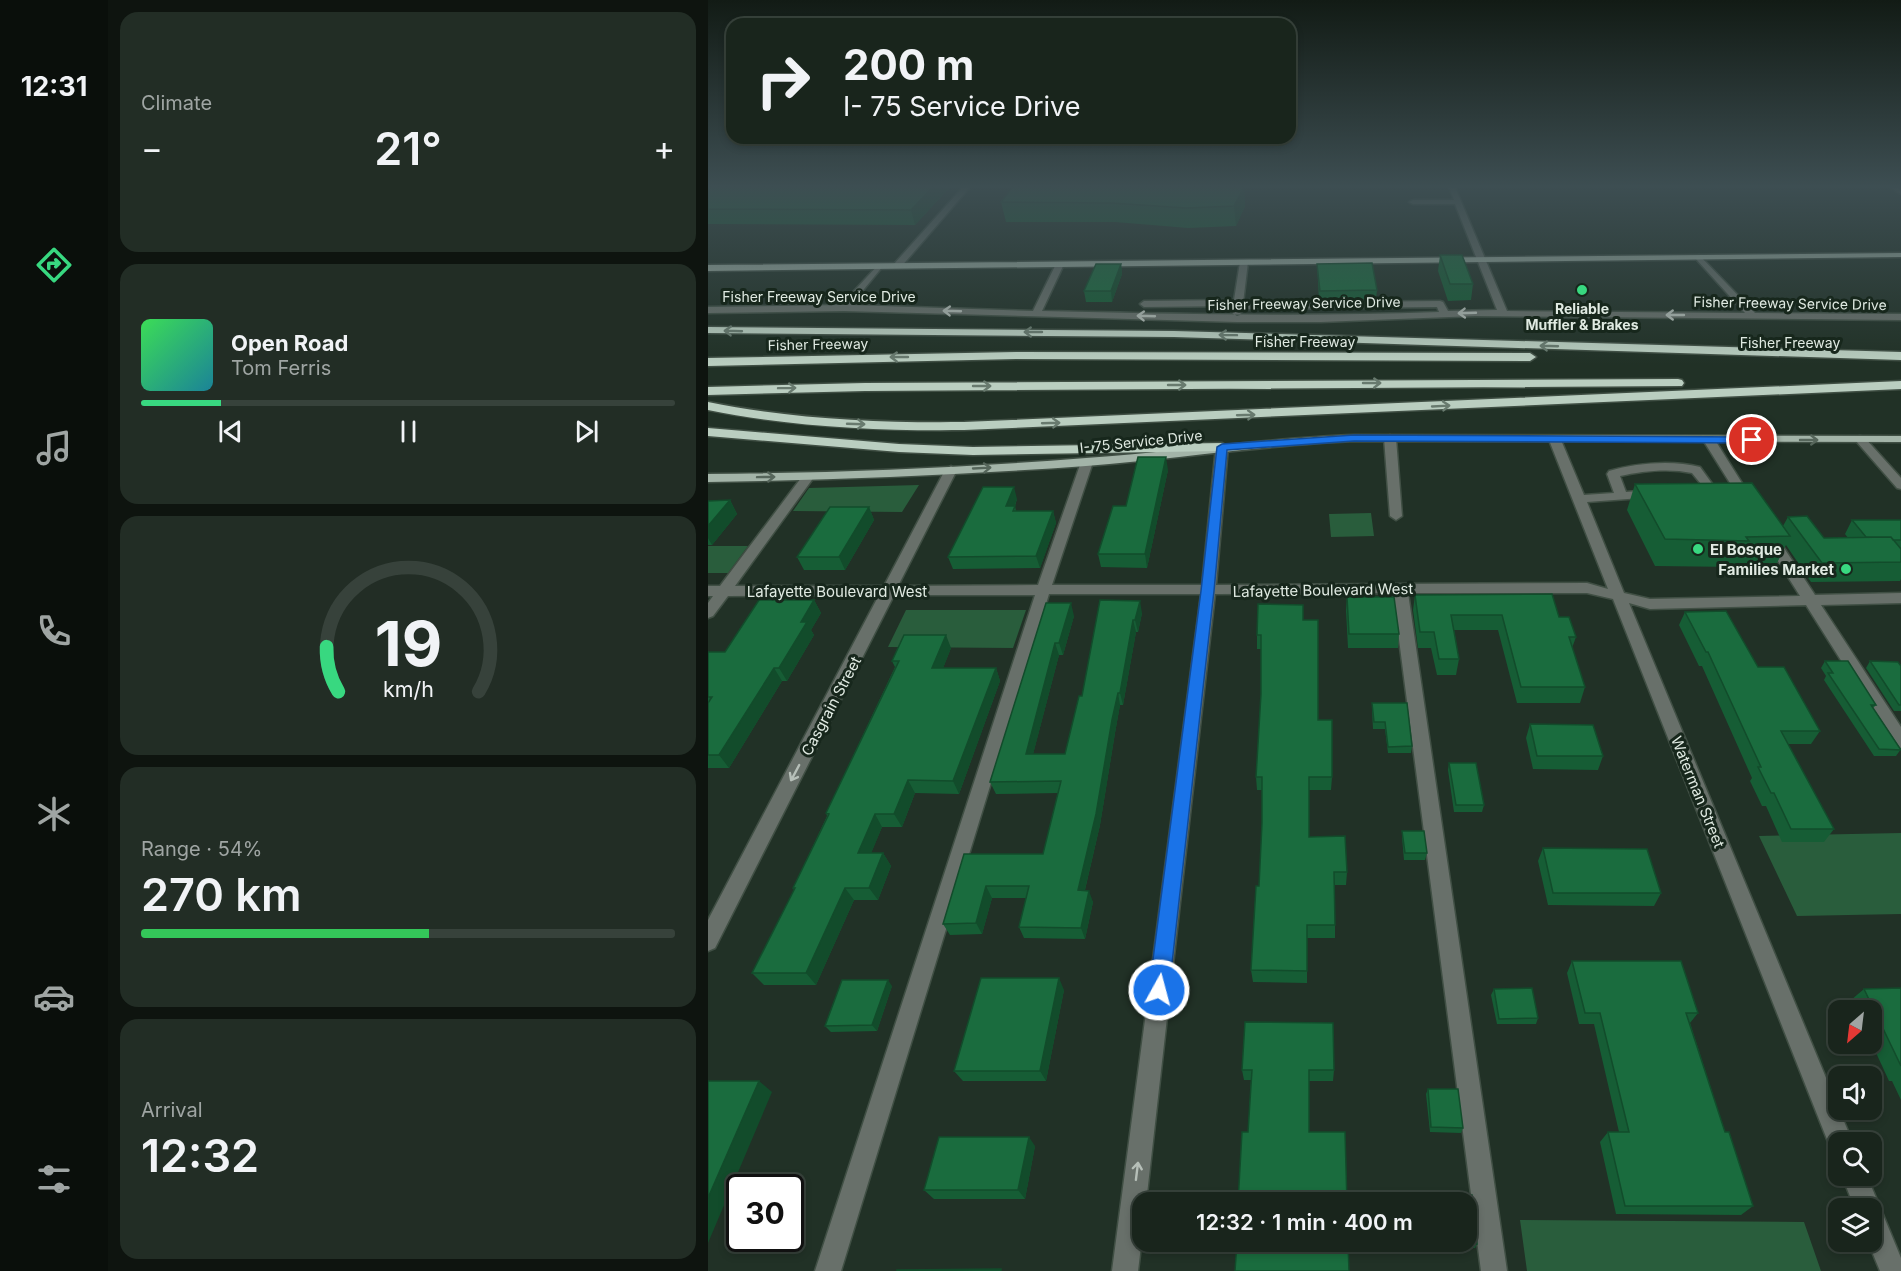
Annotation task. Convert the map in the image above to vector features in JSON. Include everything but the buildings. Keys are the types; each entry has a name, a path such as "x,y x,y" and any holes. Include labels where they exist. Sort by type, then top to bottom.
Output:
{"highway":[{"path":"708,330 1209,334 1901,357"},
{"name":"Fisher Freeway","path":"708,362 895,357 1901,357"},
{"path":"708,391 877,387 1434,383 1901,384"},
{"path":"708,406 756,415 853,424 1007,425 1901,384"},
{"path":"708,432 899,448 973,451 1222,447"}],"main road":[{"path":"708,268 1901,255"},
{"name":"I- 75 Service Drive","path":"708,478 808,477 1087,462 1305,440 1390,438 1901,439"}],"street":[{"path":"897,266 914,246"},
{"path":"1476,246 1503,313"},
{"path":"1699,257 1753,316"},
{"path":"1237,319 1244,262"},
{"path":"1036,313 1060,264"},
{"path":"844,308 879,266"},
{"path":"1143,304 1440,304 1445,314"},
{"name":"Fisher Freeway Service Drive","path":"708,310 844,308 1237,319 1321,319 1503,313 1901,317"},
{"path":"1390,438 1396,516"},
{"path":"1860,439 1901,484"},
{"name":"Waterman Street","path":"1555,440 1837,1132"},
{"path":"1709,440 1754,511"},
{"path":"1125,1271 1208,591 1222,447"},
{"path":"828,1271 1043,590 1087,462"},
{"path":"1579,499 1701,491 1707,485 1699,472 1688,468 1617,472 1612,477 1621,496"},
{"name":"Casgrain Street","path":"708,941 951,470"},
{"path":"708,613 808,477"},
{"path":"1766,531 1901,741"},
{"name":"Lafayette Boulevard West","path":"708,591 1587,588 1650,604 1901,598"},
{"path":"1400,589 1494,1271"},
{"path":"1882,1244 1893,1271"}],"green space":[{"path":"919,485 902,512 793,511 809,488"},
{"path":"1371,513 1374,536 1331,537 1329,514"},
{"path":"708,546 748,546 728,573 708,573"},
{"path":"906,610 1026,610 1013,648 888,647"},
{"path":"1901,833 1901,914 1797,916 1759,836"},
{"path":"1520,1220 1804,1222 1821,1271 1527,1271"}],"place":[{"name":"Reliable Muffler & Brakes","path":"1582,290"},
{"name":"El Bosque","path":"1698,549"},
{"name":"Families Market","path":"1846,569"}],"route":[{"path":"1159,990 1208,591 1222,447 1354,438 1752,440"}]}
